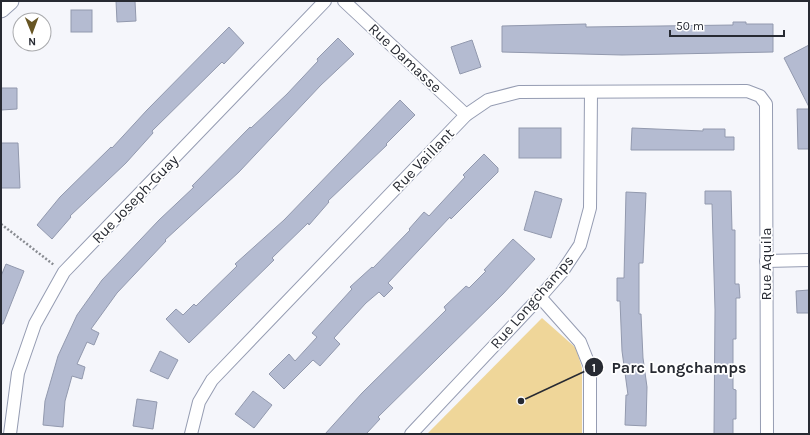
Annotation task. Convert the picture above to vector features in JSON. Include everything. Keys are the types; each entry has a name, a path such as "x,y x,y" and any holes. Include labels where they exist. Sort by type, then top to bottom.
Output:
{"main road":[{"path":"1,9 10,1"}],"street":[{"name":"Rue Joseph-Guay","path":"10,434 18,373 35,324 64,272 326,1"},
{"name":"Rue Damasse","path":"344,1 466,115"},
{"name":"Rue Vaillant","path":"191,434 199,402 212,380 466,115 488,100 519,92 592,93 747,91 760,96"},
{"name":"Rue Longchamps","path":"411,434 540,297 562,272 580,245 590,208 592,93"},
{"name":"Rue Aquila","path":"760,96 766,104 767,434"},
{"path":"766,261 809,260"},
{"path":"540,297 580,342 590,367 590,434"}],"path":[{"path":"1,224 54,265"}],"shaded area":[{"path":"542,318 576,348 582,368 582,434 427,434"}],"building":[{"path":"116,1 135,1 136,21 117,22"},
{"path":"71,10 92,10 92,32 71,32"},
{"path":"733,22 746,22 746,24 773,24 773,52 622,55 502,52 502,26 586,24 586,27 733,25"},
{"path":"229,27 244,43 224,64 222,62 152,131 153,133 126,163 70,216 71,217 52,239 37,225 60,197 111,147 112,148 147,110"},
{"path":"338,38 354,54 321,85 239,172 165,240 166,241 117,293 91,329 99,333 94,345 87,342 77,364 85,367 82,379 72,376 65,401 63,427 43,425 45,401 58,356 77,315 102,280 159,220 194,187 192,186 250,127 251,128 287,94 318,61 317,59"},
{"path":"472,40 481,67 460,74 451,47"},
{"path":"809,45 809,107 784,58"},
{"path":"1,88 17,88 17,109 1,110"},
{"path":"400,100 415,115 386,144 387,145 328,201 329,202 309,225 308,223 272,258 274,260 189,343 166,319 176,309 183,315 194,304 196,306 237,266 235,264 284,220"},
{"path":"797,109 809,109 809,149 798,149"},
{"path":"519,128 561,128 561,158 519,158"},
{"path":"632,128 703,131 703,129 725,129 725,137 734,137 734,150 631,150"},
{"path":"1,143 18,143 20,188 1,188"},
{"path":"484,154 498,168 498,172 451,219 450,217 388,283 393,288 384,297 379,292 366,303 334,338 340,344 320,366 313,360 284,389 269,374 289,354 295,361 317,337 312,333 352,289 350,287 372,267 373,268 410,230 409,229 424,212 429,216 465,177 463,175"},
{"path":"535,191 562,199 551,238 524,230"},
{"path":"705,191 731,191 732,230 735,230 735,284 739,284 740,298 736,298 736,339 733,339 733,389 736,390 736,419 733,419 733,434 714,434 715,310 712,204 705,204"},
{"path":"626,192 646,193 643,263 639,263 639,314 641,314 643,358 647,387 646,426 625,425 626,395 628,395 622,351 620,301 617,301 617,278 624,278"},
{"path":"513,239 535,259 503,294 378,417 380,419 366,434 325,434 362,393 446,310 444,307 466,286 469,288 486,271 484,270"},
{"path":"6,264 24,271 3,324 1,324 1,276"},
{"path":"809,290 809,313 797,313 796,291"},
{"path":"160,351 178,360 168,379 150,371"},
{"path":"253,391 272,405 254,428 235,414"},
{"path":"137,399 157,402 153,429 133,426"}],"place":[{"name":"Parc Longchamps","path":"521,401"}]}
